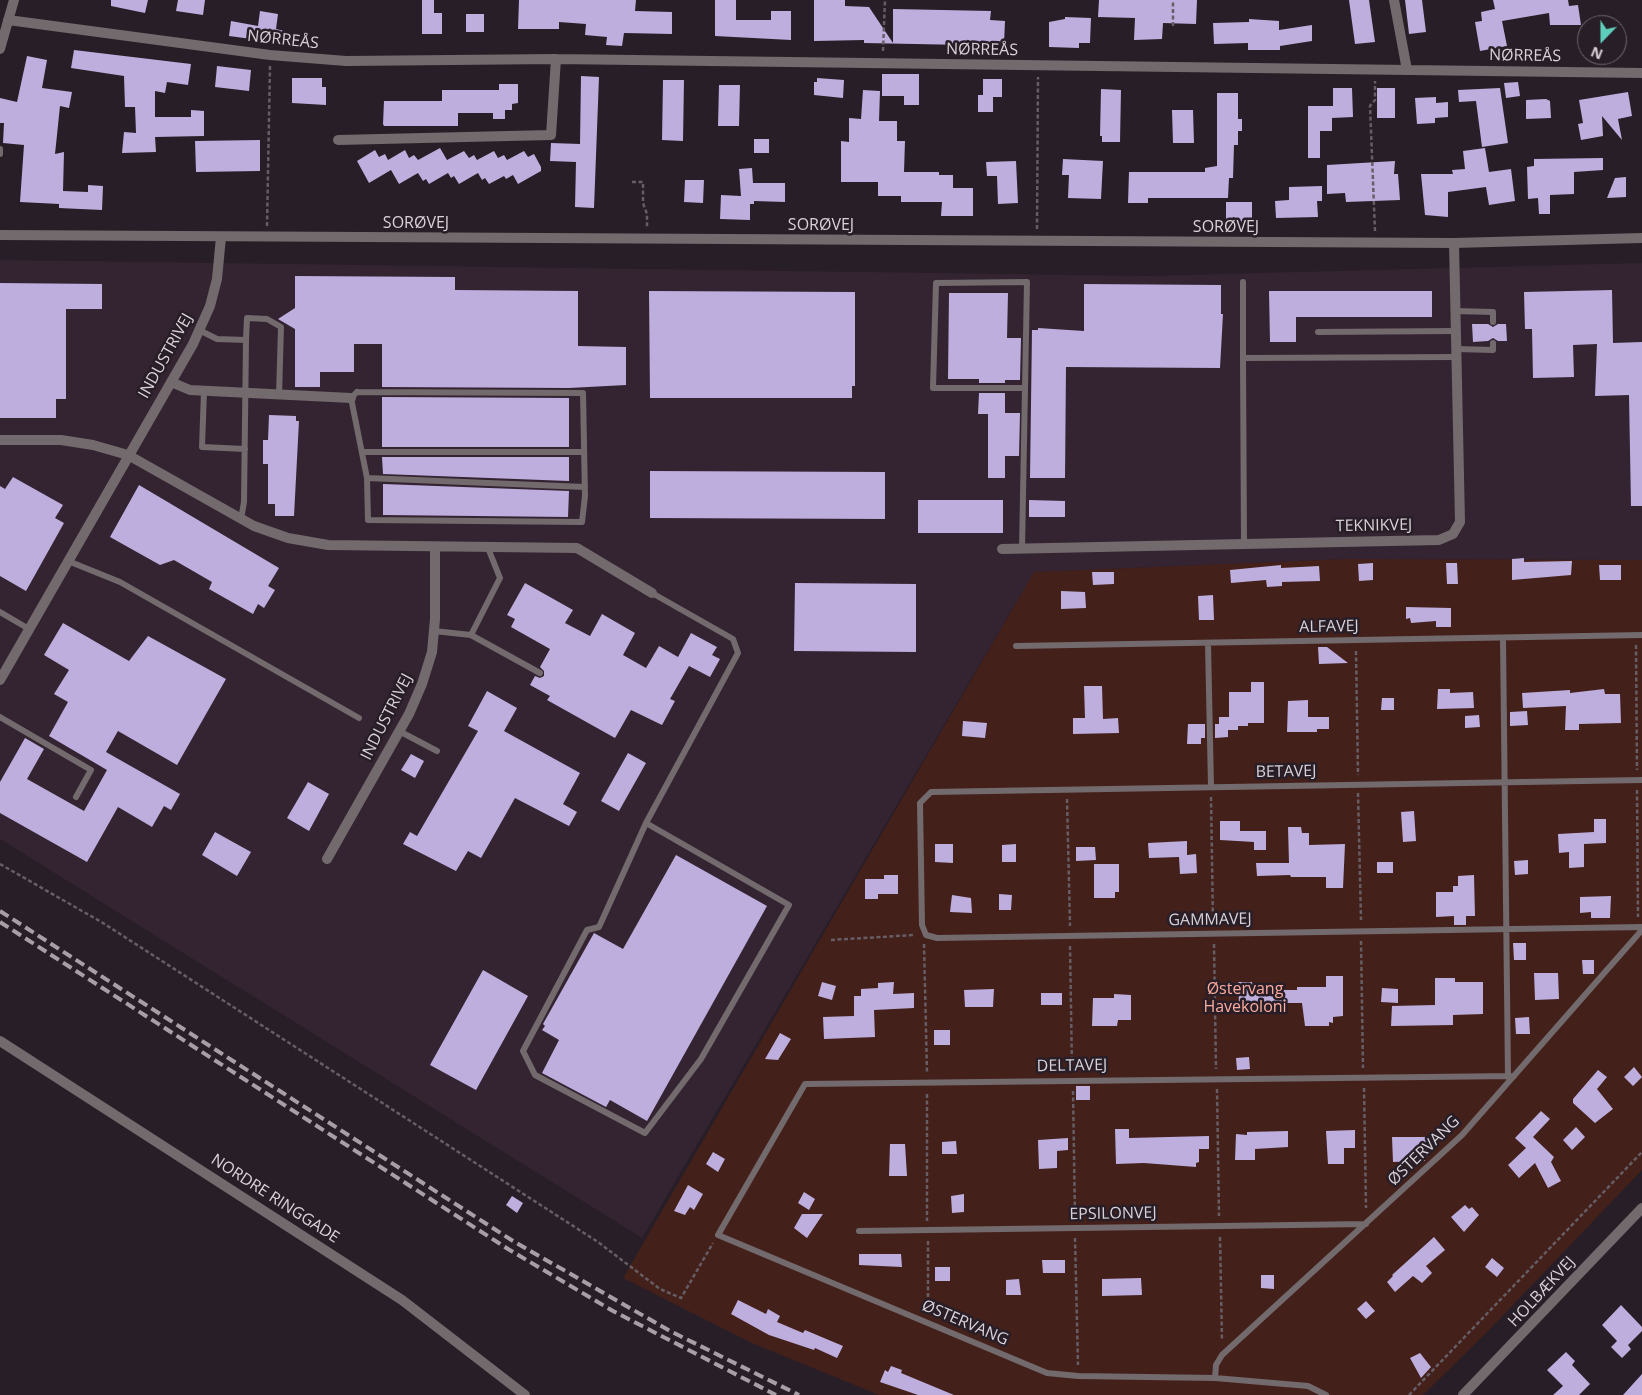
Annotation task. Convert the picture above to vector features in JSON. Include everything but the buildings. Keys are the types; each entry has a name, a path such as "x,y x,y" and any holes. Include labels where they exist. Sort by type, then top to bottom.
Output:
{"street":[{"path":"0,49 14,0"},
{"path":"1394,0 1407,70"},
{"name":"NØRREÅS","path":"8,20 270,55 346,61 556,59 1642,73"},
{"path":"338,140 551,135 556,59"},
{"name":"SORØVEJ","path":"0,235 266,238 1454,243 1642,238"},
{"name":"INDUSTRIVEJ","path":"1,678 200,330 210,306 217,279 221,237"},
{"name":"TEKNIKVEJ","path":"1002,549 1438,540 1454,534 1460,522 1454,243"},
{"path":"171,382 190,390 279,396 351,398"},
{"path":"0,440 61,440 93,445 128,455 241,519 288,538 328,545 435,548 576,548 652,593"},
{"name":"INDUSTRIVEJ","path":"327,859 399,731 422,684 432,652 435,548"},
{"name":"NORDRE RINGGADE","path":"0,1041 402,1300 525,1395"},
{"name":"HOLBÆKVEJ","path":"1463,1395 1642,1208"}],"lane":[{"path":"1022,549 1027,282 936,283 934,388 1024,388"},
{"path":"1242,282 1244,544"},
{"path":"1455,312 1493,312 1493,322"},
{"path":"241,519 244,502 247,318 267,319 280,327 279,396"},
{"path":"200,330 217,339 246,340"},
{"path":"1318,332 1456,331"},
{"path":"1243,358 1456,353 1493,350 1493,343"},
{"path":"204,391 202,447 245,449"},
{"path":"357,392 584,394 585,487 582,522 368,520 367,478 351,398 357,392"},
{"path":"362,452 584,452"},
{"path":"367,478 585,487"},
{"path":"471,635 500,578 488,548"},
{"path":"68,561 120,582 359,718"},
{"path":"646,823 789,905 701,1059 645,1133 535,1074 524,1051 587,930 599,926 646,823 738,653 733,639 652,593"},
{"path":"0,612 29,629"},
{"path":"434,631 471,635 540,673"},
{"name":"ALFAVEJ","path":"1016,646 1642,634"},
{"path":"1503,638 1506,930 1511,1077"},
{"path":"1208,643 1211,787"},
{"path":"0,717 91,770 76,796"},
{"path":"399,731 437,751"},
{"name":"BETAVEJ","path":"931,792 1642,780"},
{"name":"GAMMAVEJ","path":"931,792 920,803 922,925 926,935 936,938 1642,929"},
{"name":"ØSTERVANG","path":"1215,1378 1216,1366 1222,1355 1462,1135 1642,929"},
{"name":"DELTAVEJ","path":"718,1234 805,1084 1511,1077"},
{"name":"EPSILONVEJ","path":"859,1231 1366,1224"},
{"name":"ØSTERVANG","path":"718,1234 1047,1373 1078,1376 1215,1378 1308,1386 1326,1395"}],"path":[{"path":"883,63 885,0"},
{"path":"1173,0 1173,26"},
{"path":"266,238 270,55"},
{"path":"1036,241 1038,65"},
{"path":"1375,69 1375,100 1370,106 1371,179 1376,242"},
{"path":"632,182 643,182 642,203 647,214 646,239"},
{"path":"0,864 103,923 254,1020 598,1242 660,1289 681,1298 718,1234"},
{"path":"1409,1395 1642,1152"}],"shaded area":[{"path":"0,260 1148,276 1642,263 1642,560 1346,559 1034,572 642,1238 0,839"}],"green space":[{"name":"Østervang Havekoloni","path":"1346,559 1642,560 1642,1170 1487,1332 1423,1395 879,1395 752,1343 623,1278 1034,572"}],"railway":[{"path":"0,911 513,1241 670,1331 799,1395"},
{"path":"0,922 508,1249 613,1311 776,1395"}]}
